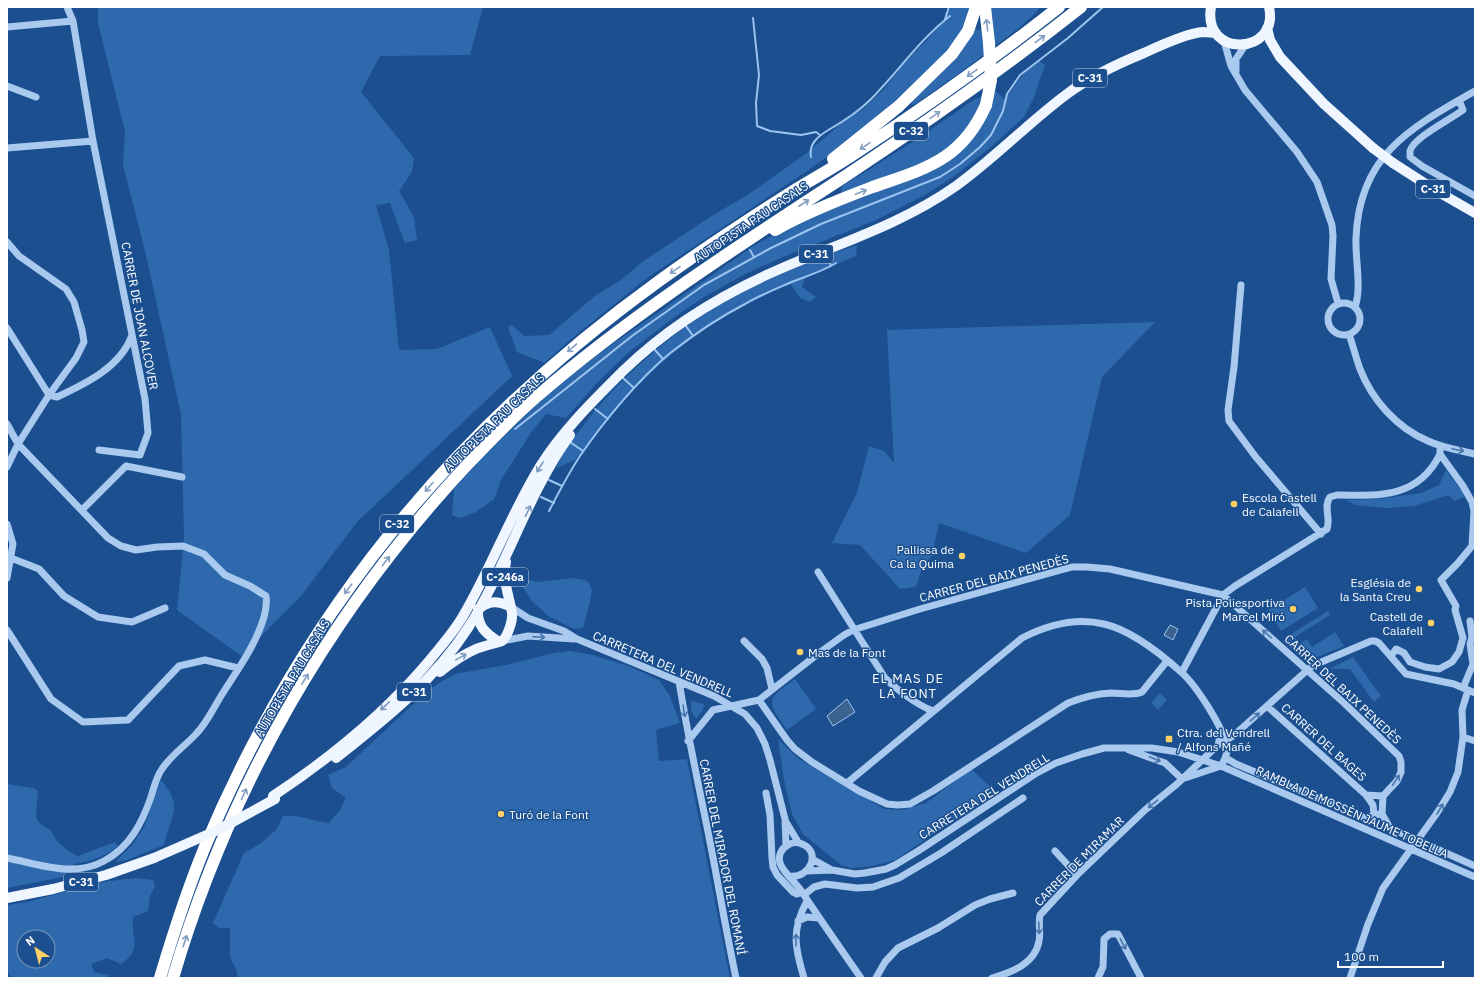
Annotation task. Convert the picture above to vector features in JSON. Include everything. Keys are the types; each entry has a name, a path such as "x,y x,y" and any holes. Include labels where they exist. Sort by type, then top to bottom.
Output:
{"highway":[{"path":"790,194 899,106 943,64 968,31 976,7"},
{"path":"736,248 756,241 779,227 834,202 912,174 940,161 953,152 974,128 986,105 991,80 985,7"},
{"name":"AUTOPISTA PAU CASALS","path":"160,978 174,931 204,850 249,751 294,671 342,596 397,524 467,445 516,397 558,360 662,279 915,113 986,63 1059,7"},
{"name":"AUTOPISTA PAU CASALS","path":"173,978 199,901 224,836 274,733 298,690 341,621 375,574 408,532 483,448 534,399 636,318 736,248 946,108 1081,7"}],"main road":[{"name":"C-31","path":"1269,7 1270,15 1267,28 1270,40 1280,57 1324,104 1373,148 1393,163 1475,213"},
{"name":"C-31","path":"1210,11 1211,25 1224,41"},
{"name":"C-31","path":"1186,37 1200,28 1210,11"},
{"path":"1249,43 1261,36 1267,28"},
{"name":"C-31","path":"274,797 329,756 385,707 442,645 463,616 482,582 529,485 553,447 570,425 644,351 684,321 712,303 759,278 872,232 918,209 956,186 1035,119 1086,80 1117,64 1186,37 1202,32 1216,33"},
{"path":"1224,41 1235,45 1249,43 1267,47 1280,57"},
{"name":"C-31","path":"7,898 60,887 106,875 154,856 274,797 333,760 368,733 423,683 458,643 489,591 554,461 566,441 601,395"},
{"path":"500,641 488,635 477,618 478,602 496,565 503,547 505,533"},
{"name":"C-246a","path":"511,546 504,570 505,585 511,607"},
{"path":"333,760 357,746 385,723 436,675 457,658 475,649 500,641 512,621 511,607 499,602 489,602 472,612 450,644 422,668"},
{"name":"C-31","path":"7,894 57,884 154,856"}],"street":[{"name":"CARRER DE JOAN ALCOVER","path":"67,7 73,21 93,141 145,399 148,433 140,455 99,450"},
{"path":"7,27 73,21"},
{"path":"1224,41 1229,53 1231,66 1238,79 1256,105 1297,152 1317,182 1332,225 1334,236 1331,279 1338,303"},
{"path":"1238,79 1236,60 1249,43"},
{"path":"7,86 36,97"},
{"path":"1355,307 1358,298 1355,247 1356,219 1366,186 1380,161 1403,136 1475,91"},
{"path":"1459,100 1463,110 1431,130 1416,142 1410,150 1410,157 1422,166 1475,196"},
{"path":"7,148 93,141"},
{"path":"7,242 19,256 66,289 74,302 84,342 76,358 49,395 18,444 7,467"},
{"path":"1241,285 1234,367 1228,410 1229,421 1255,456 1321,534"},
{"path":"1338,303 1346,303 1355,307 1360,315 1360,321 1357,328 1349,334 1341,335 1330,328 1328,323 1329,311 1334,306 1338,303"},
{"path":"7,328 49,395 57,397 75,389 97,376 114,362 129,344 132,333"},
{"path":"1349,334 1360,368 1375,397 1389,414 1404,427 1427,441 1440,446 1475,454"},
{"path":"7,424 18,444 108,538 121,546 136,550 157,547 183,546 204,554 226,575 250,586 266,596 267,603 264,617 257,635 238,668 197,733 174,753 160,771 138,829 127,844 117,854 103,862 84,868 69,870 48,868 7,858"},
{"path":"1182,672 1223,595 1327,529 1329,523 1327,504 1330,497 1337,495 1381,496 1402,491 1416,484 1437,462 1440,454 1440,446"},
{"path":"1440,454 1463,486 1472,502 1474,511 1472,546 1458,563 1442,578 1442,582 1456,606 1455,610 1463,638 1459,652 1452,662 1439,669 1425,667 1410,662 1404,653 1396,649 1391,656 1406,674 1454,684 1469,690"},
{"path":"82,510 126,466 182,477"},
{"path":"7,524 13,544 7,578"},
{"path":"1468,552 1475,549"},
{"path":"11,558 39,569 64,596 98,617 132,622 165,608"},
{"name":"CARRER DEL BAIX PENEDÈS","path":"759,700 844,635 853,630 920,609 1072,567 1110,570 1223,595 1306,669 1399,756 1401,762 1401,772 1398,780 1383,796"},
{"path":"818,572 853,630 868,650 885,678 894,687 933,711"},
{"name":"CARRETERA DEL VENDRELL","path":"511,607 528,618 678,681 731,705 745,714 757,728 765,744 785,819 786,846"},
{"path":"847,783 1022,638 1038,630 1056,624 1080,621 1104,623 1130,634 1182,672 1210,711 1221,732 1222,740 1227,747 1226,758 1221,766 1182,779 1165,763 1123,747"},
{"path":"1350,978 1368,924 1383,888 1418,841 1450,792 1458,772 1463,737 1462,710 1469,690 1473,664 1470,644 1472,638 1470,621"},
{"path":"7,630 51,699 83,722 128,720 179,666 205,660 238,668"},
{"name":"CARRETERA DEL VENDRELL","path":"500,641 528,636 577,639"},
{"path":"1463,638 1472,638"},
{"path":"744,641 762,659 767,668 772,689"},
{"name":"CARRER DE MIRAMAR","path":"992,978 1025,965 1034,955 1039,940 1040,915 1077,876 1145,810 1182,779 1222,740 1234,736 1306,669 1371,641 1375,641 1383,647 1391,656"},
{"path":"688,741 712,710 759,700 787,740 795,749 812,762 859,791 887,804 910,804 1068,703 1087,695 1110,693 1138,694 1142,692 1167,661"},
{"name":"CARRER DEL MIRADOR DEL ROMANÍ","path":"678,681 688,741 712,853 736,978"},
{"name":"CARRER DEL BAGES","path":"1267,706 1366,795 1373,805 1373,816"},
{"path":"1463,737 1475,741"},
{"name":"CARRETERA DEL VENDRELL","path":"805,872 832,870 854,874 876,872 896,865 1035,774 1056,763 1096,750 1123,747 1152,748 1178,752 1221,766"},
{"name":"RAMBLA DE MOSSÈN JAUME TOBELLA","path":"1226,758 1236,764 1365,818 1382,814 1390,828 1475,866"},
{"name":"RAMBLA DE MOSSÈN JAUME TOBELLA","path":"1221,766 1475,877"},
{"path":"766,793 770,815 773,867 781,880 793,892 804,896"},
{"name":"CARRER DEL BAGES","path":"1366,795 1383,796"},
{"path":"1382,814 1383,796"},
{"path":"804,896 814,887 825,884 857,888 873,887 898,878 941,853 1024,798"},
{"path":"1366,830 1373,816"},
{"name":"CARRETERA DEL VENDRELL","path":"785,819 798,842"},
{"path":"789,876 796,877 810,868 812,859 810,850 798,842 793,842 786,846 780,854 780,865 804,896 861,978"},
{"path":"1055,851 1077,876"},
{"name":"CARRETERA DEL VENDRELL","path":"812,859 832,870"},
{"path":"804,978 796,946 796,932 804,896 805,872"},
{"path":"876,978 885,962 898,948 938,928 975,905 990,899 1013,893"},
{"path":"798,921 808,917 819,918"},
{"path":"1098,978 1103,967 1104,939 1110,934 1118,934 1141,978"}],"shaded area":[{"path":"98,7 483,7 470,55 380,56 361,92 414,158 412,172 399,191 414,217 417,240 405,243 390,203 376,205 389,250 399,350 437,349 490,327 512,376 357,522 301,596 241,656 177,610 184,538 181,414 145,251 123,165 125,132 98,23"},
{"path":"952,7 971,7 974,29 982,30 993,19 990,7 1040,7 1018,29 914,105 903,95 838,149 647,278 577,334 544,363 517,352 508,327 512,325 524,336 549,335 596,295 621,280 642,262 710,217 749,194 807,153 838,126 863,109 883,90 906,61 927,40"},
{"path":"1038,60 1045,65 1034,97 1024,117 991,147 953,177 925,195 874,221 790,254 745,274 704,297 676,316 629,352 597,383 566,418 546,414 530,434 501,480 494,499 476,512 460,518 452,515 454,489 480,460 551,391 604,350 755,245 777,233 840,204 842,186 914,141 975,99 996,91 1005,100 1028,69"},
{"path":"857,245 856,256 805,278 802,287 816,297 810,302 800,298 790,283 720,318 689,340 661,363 627,397 575,460 556,468 569,443 615,388 648,357 683,329 721,304 754,286 805,264"},
{"path":"1155,322 1102,377 1070,515 1026,553 939,523 932,556 922,567 916,587 900,589 860,545 832,543 857,493 869,446 884,451 894,463 887,330"},
{"path":"1446,470 1465,497 1454,501 1449,495 1414,506 1386,508 1355,505 1346,500 1379,499 1421,493 1439,485"},
{"path":"522,578 536,582 574,578 588,581 592,590 583,628 574,629 548,616 532,601 521,585"},
{"name":"Pista Poliesportiva Marcel Miró","path":"1305,587 1318,608 1281,631 1268,610"},
{"path":"1328,611 1330,615 1295,637 1299,644 1307,639 1312,647 1335,632 1344,646 1315,658 1301,657 1283,641 1288,636"},
{"path":"1170,625 1178,629 1173,640 1164,635"},
{"path":"570,651 593,655 631,667 659,680 670,696 680,723 656,730 659,761 687,759 730,978 238,978 236,969 230,957 230,928 219,928 213,923 244,853 261,843 276,830 283,816 300,817 329,823 340,810 346,798 332,788 328,775 346,767 424,694 439,683 455,674"},
{"path":"1353,657 1381,696 1374,702 1350,669 1329,669"},
{"path":"795,679 816,709 787,730 775,712 772,701 774,696"},
{"path":"1160,693 1167,700 1158,710 1151,703"},
{"path":"847,699 855,712 833,726 827,716"},
{"path":"691,701 704,704 703,710 696,719 691,710"},
{"path":"778,739 798,758 884,809 901,810 926,803 971,769 996,792 895,860 873,866 851,868 841,865 803,834 792,814 784,780"},
{"path":"161,780 168,790 174,805 174,812 164,845 127,860 115,862 133,844 144,827"},
{"path":"7,784 33,788 38,791 36,817 38,822 50,830 58,842 68,851 78,856 115,842 118,846 98,858 74,864 68,876 7,888"},
{"path":"136,878 153,880 155,886 150,896 148,911 133,917 134,948 128,958 121,964 107,958 91,964 94,972 110,975 107,978 11,978 7,970 7,905 27,902 102,882"}],"waterway":[{"path":"945,19 949,7"},
{"path":"515,429 632,336 704,285 771,248 821,224 940,177 960,164 980,147 991,135 1003,111 1007,94 1020,75 1068,38 1103,7"},
{"path":"811,157 811,148 816,140 822,134 851,116 866,104 928,35 950,16"},
{"path":"753,18 759,75 756,103 757,126 770,131 801,135 816,132 820,135"},
{"path":"750,250 754,257"},
{"path":"827,256 831,266"},
{"path":"549,511 573,467 601,427 622,401 657,364 687,340 725,315 769,292 821,271 836,263"},
{"path":"686,326 693,336"},
{"path":"655,350 663,359"},
{"path":"623,378 634,388"},
{"path":"595,409 608,419"},
{"path":"570,442 583,451"},
{"path":"549,480 562,486"},
{"path":"541,497 554,503"}],"place":[{"name":"Escola Castell de Calafell","path":"1234,504"},
{"name":"Pallissa de Ca la Quima","path":"962,556"},
{"name":"Església de la Santa Creu","path":"1419,589"},
{"name":"Pista Poliesportiva Marcel Miró","path":"1293,609"},
{"name":"Castell de Calafell","path":"1431,623"},
{"name":"Mas de la Font","path":"800,652"},
{"name":"Ctra. del Vendrell / Alfons Mañé","path":"1169,739"},
{"name":"Turó de la Font","path":"501,814"}],"district":[{"name":"EL MAS DE LA FONT","path":"908,686"}]}
